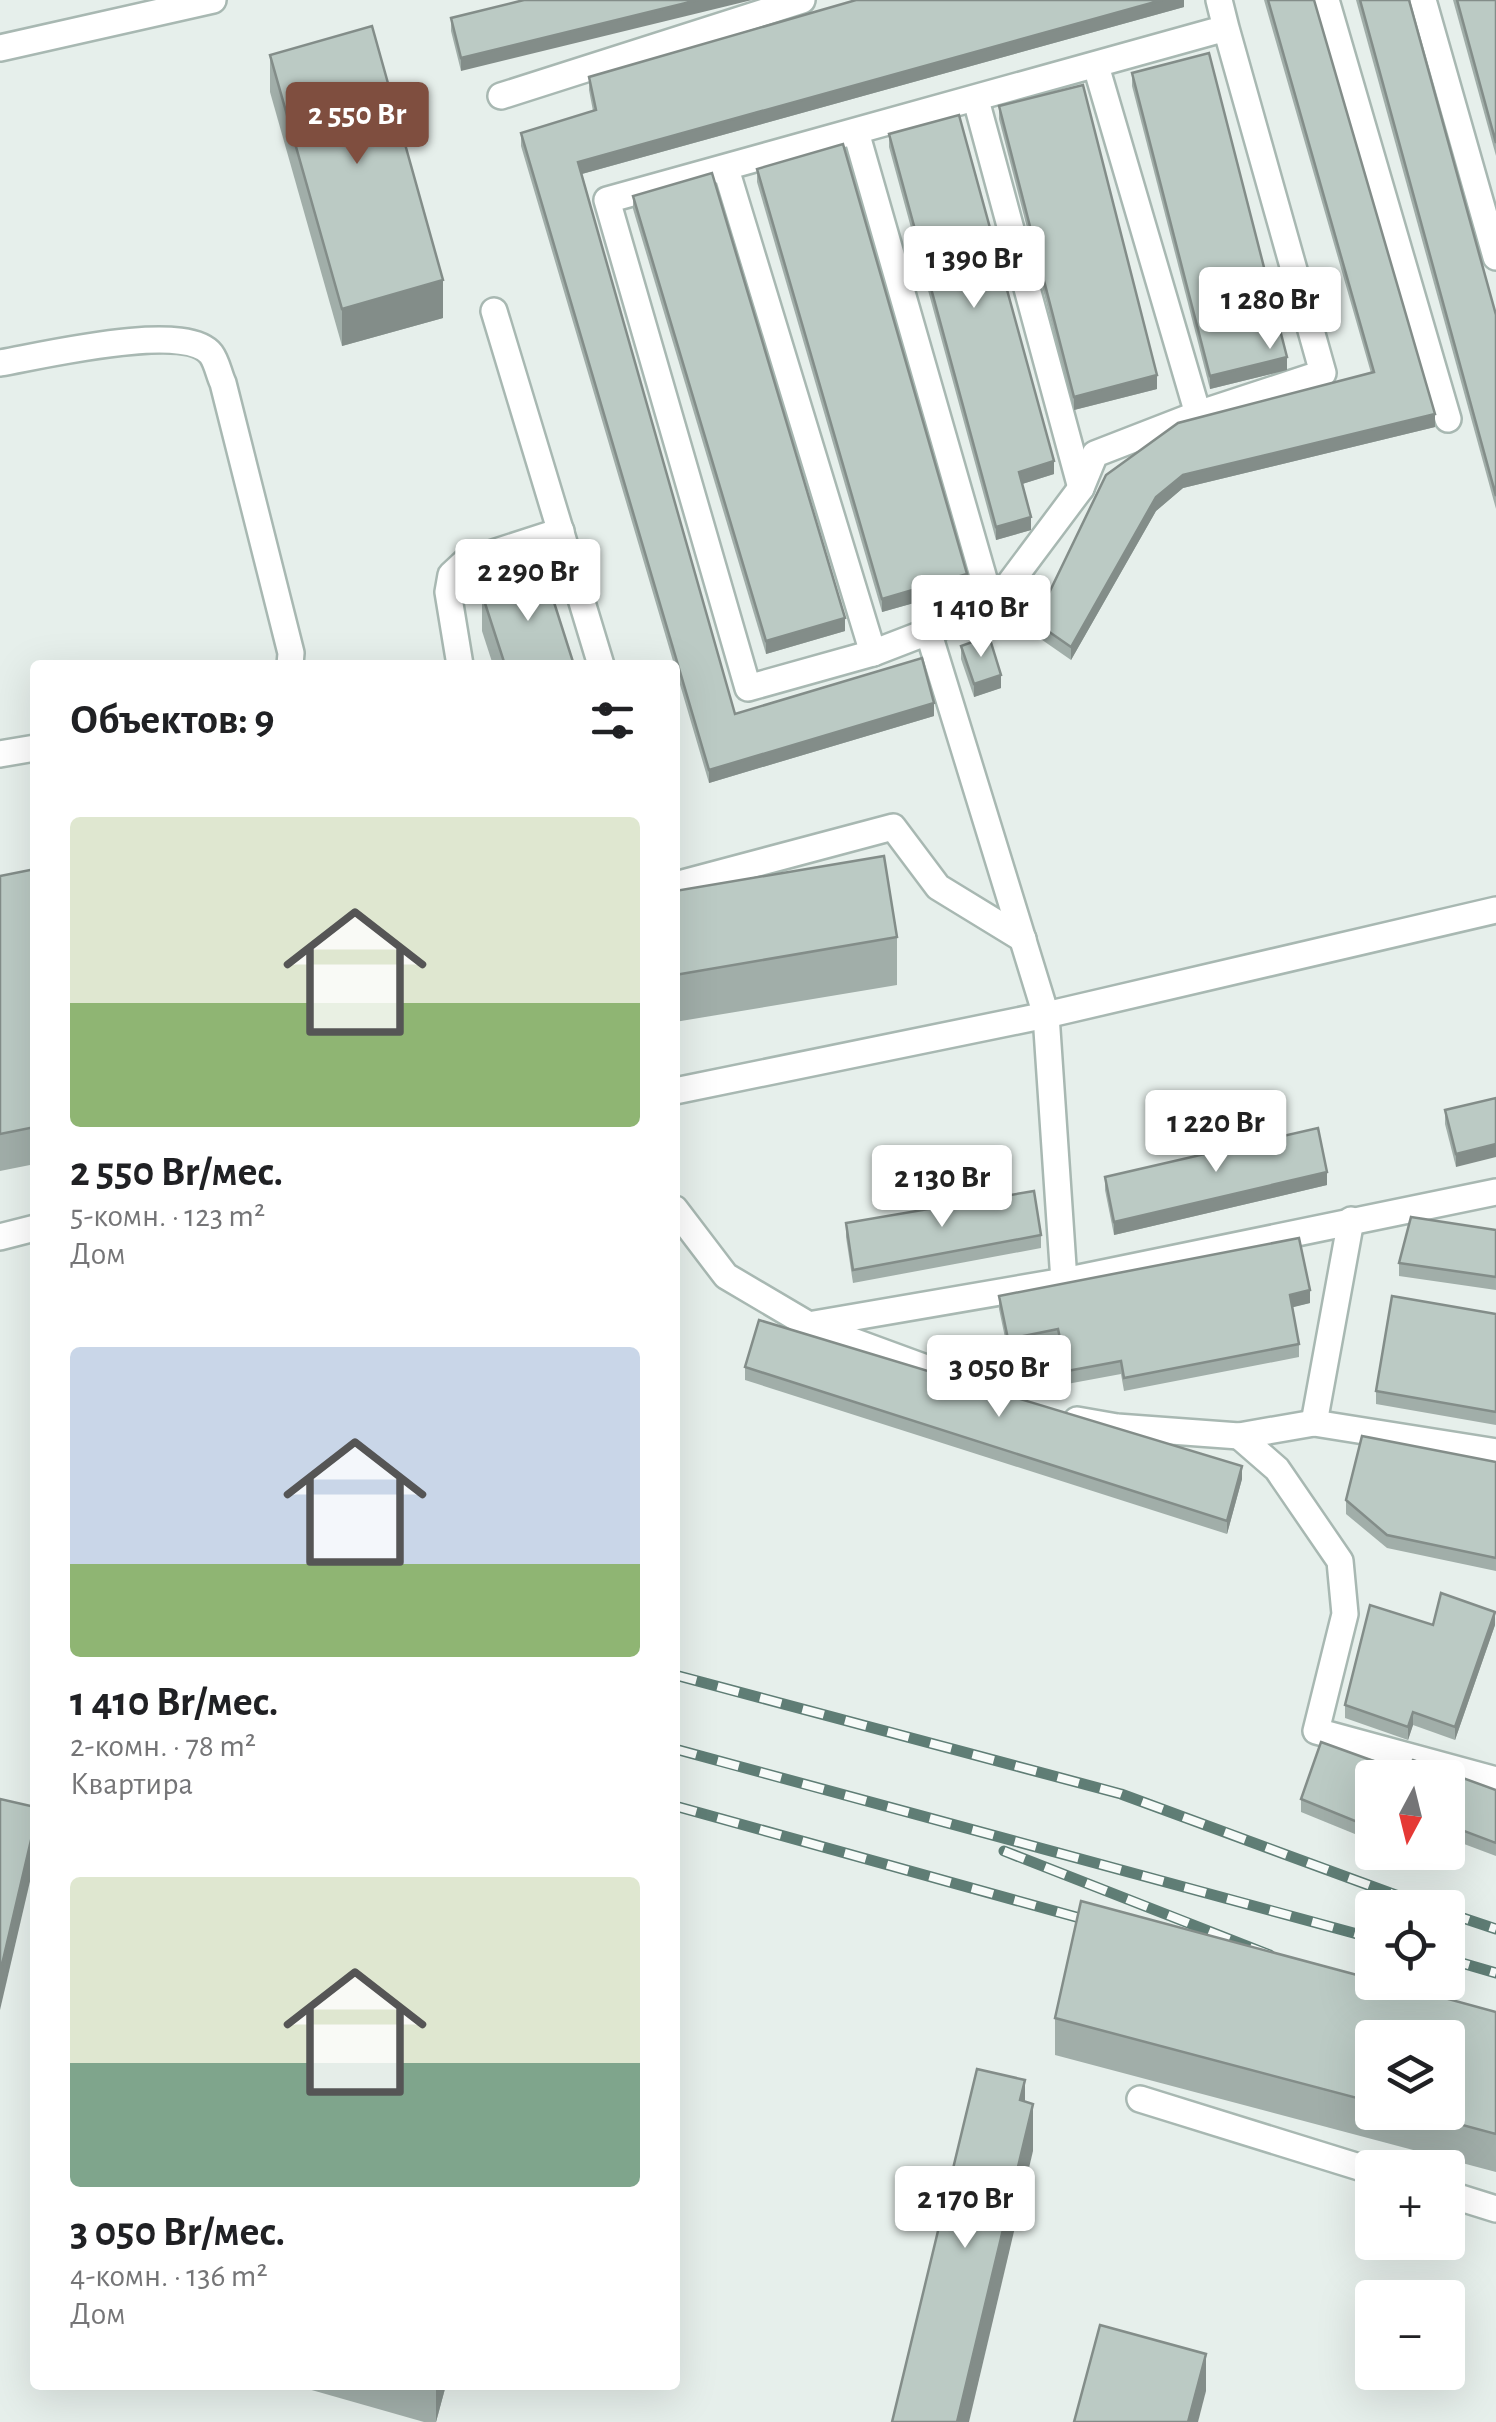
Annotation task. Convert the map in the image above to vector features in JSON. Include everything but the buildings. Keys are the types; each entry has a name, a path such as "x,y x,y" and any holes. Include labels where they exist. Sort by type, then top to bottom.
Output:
{"lane":[{"path":"0,48 212,0"},
{"path":"501,96 802,0"},
{"path":"1219,0 1323,372 1095,454 1081,488 992,606 873,653 748,688 607,200 1226,28"},
{"path":"1326,0 1448,419"},
{"path":"1423,0 1496,257"},
{"path":"1096,66 1198,414"},
{"path":"976,100 1081,488"},
{"path":"856,132 992,606"},
{"path":"726,169 873,653"},
{"path":"494,311 599,660"},
{"path":"0,362 158,337 193,342 211,354 228,402 290,660"},
{"path":"459,660 448,592 451,575 465,562 560,531"},
{"path":"928,631 1046,1014 1064,1281"},
{"path":"0,754 30,749"},
{"path":"680,884 892,827 938,887 1023,939"},
{"path":"680,1090 1046,1014 1496,910"},
{"path":"809,1325 1064,1281 1496,1192"},
{"path":"680,1216 726,1276 809,1325 1022,1403"},
{"path":"1314,1423 1350,1220"},
{"path":"0,1237 30,1229"},
{"path":"1057,1416 1117,1427 1239,1436 1314,1423 1496,1452"},
{"path":"1239,1436 1277,1470 1340,1561 1345,1614 1316,1732 1496,1780"},
{"path":"1140,2099 1355,2166"},
{"path":"1465,2199 1496,2209"}],"railway":[{"path":"680,1676 1121,1794 1382,1890"},
{"path":"680,1750 1355,1933"},
{"path":"680,1807 1105,1925"},
{"path":"1004,1851 1270,1955"},
{"path":"1465,1919 1496,1929"},
{"path":"1465,1964 1496,1973"}]}
